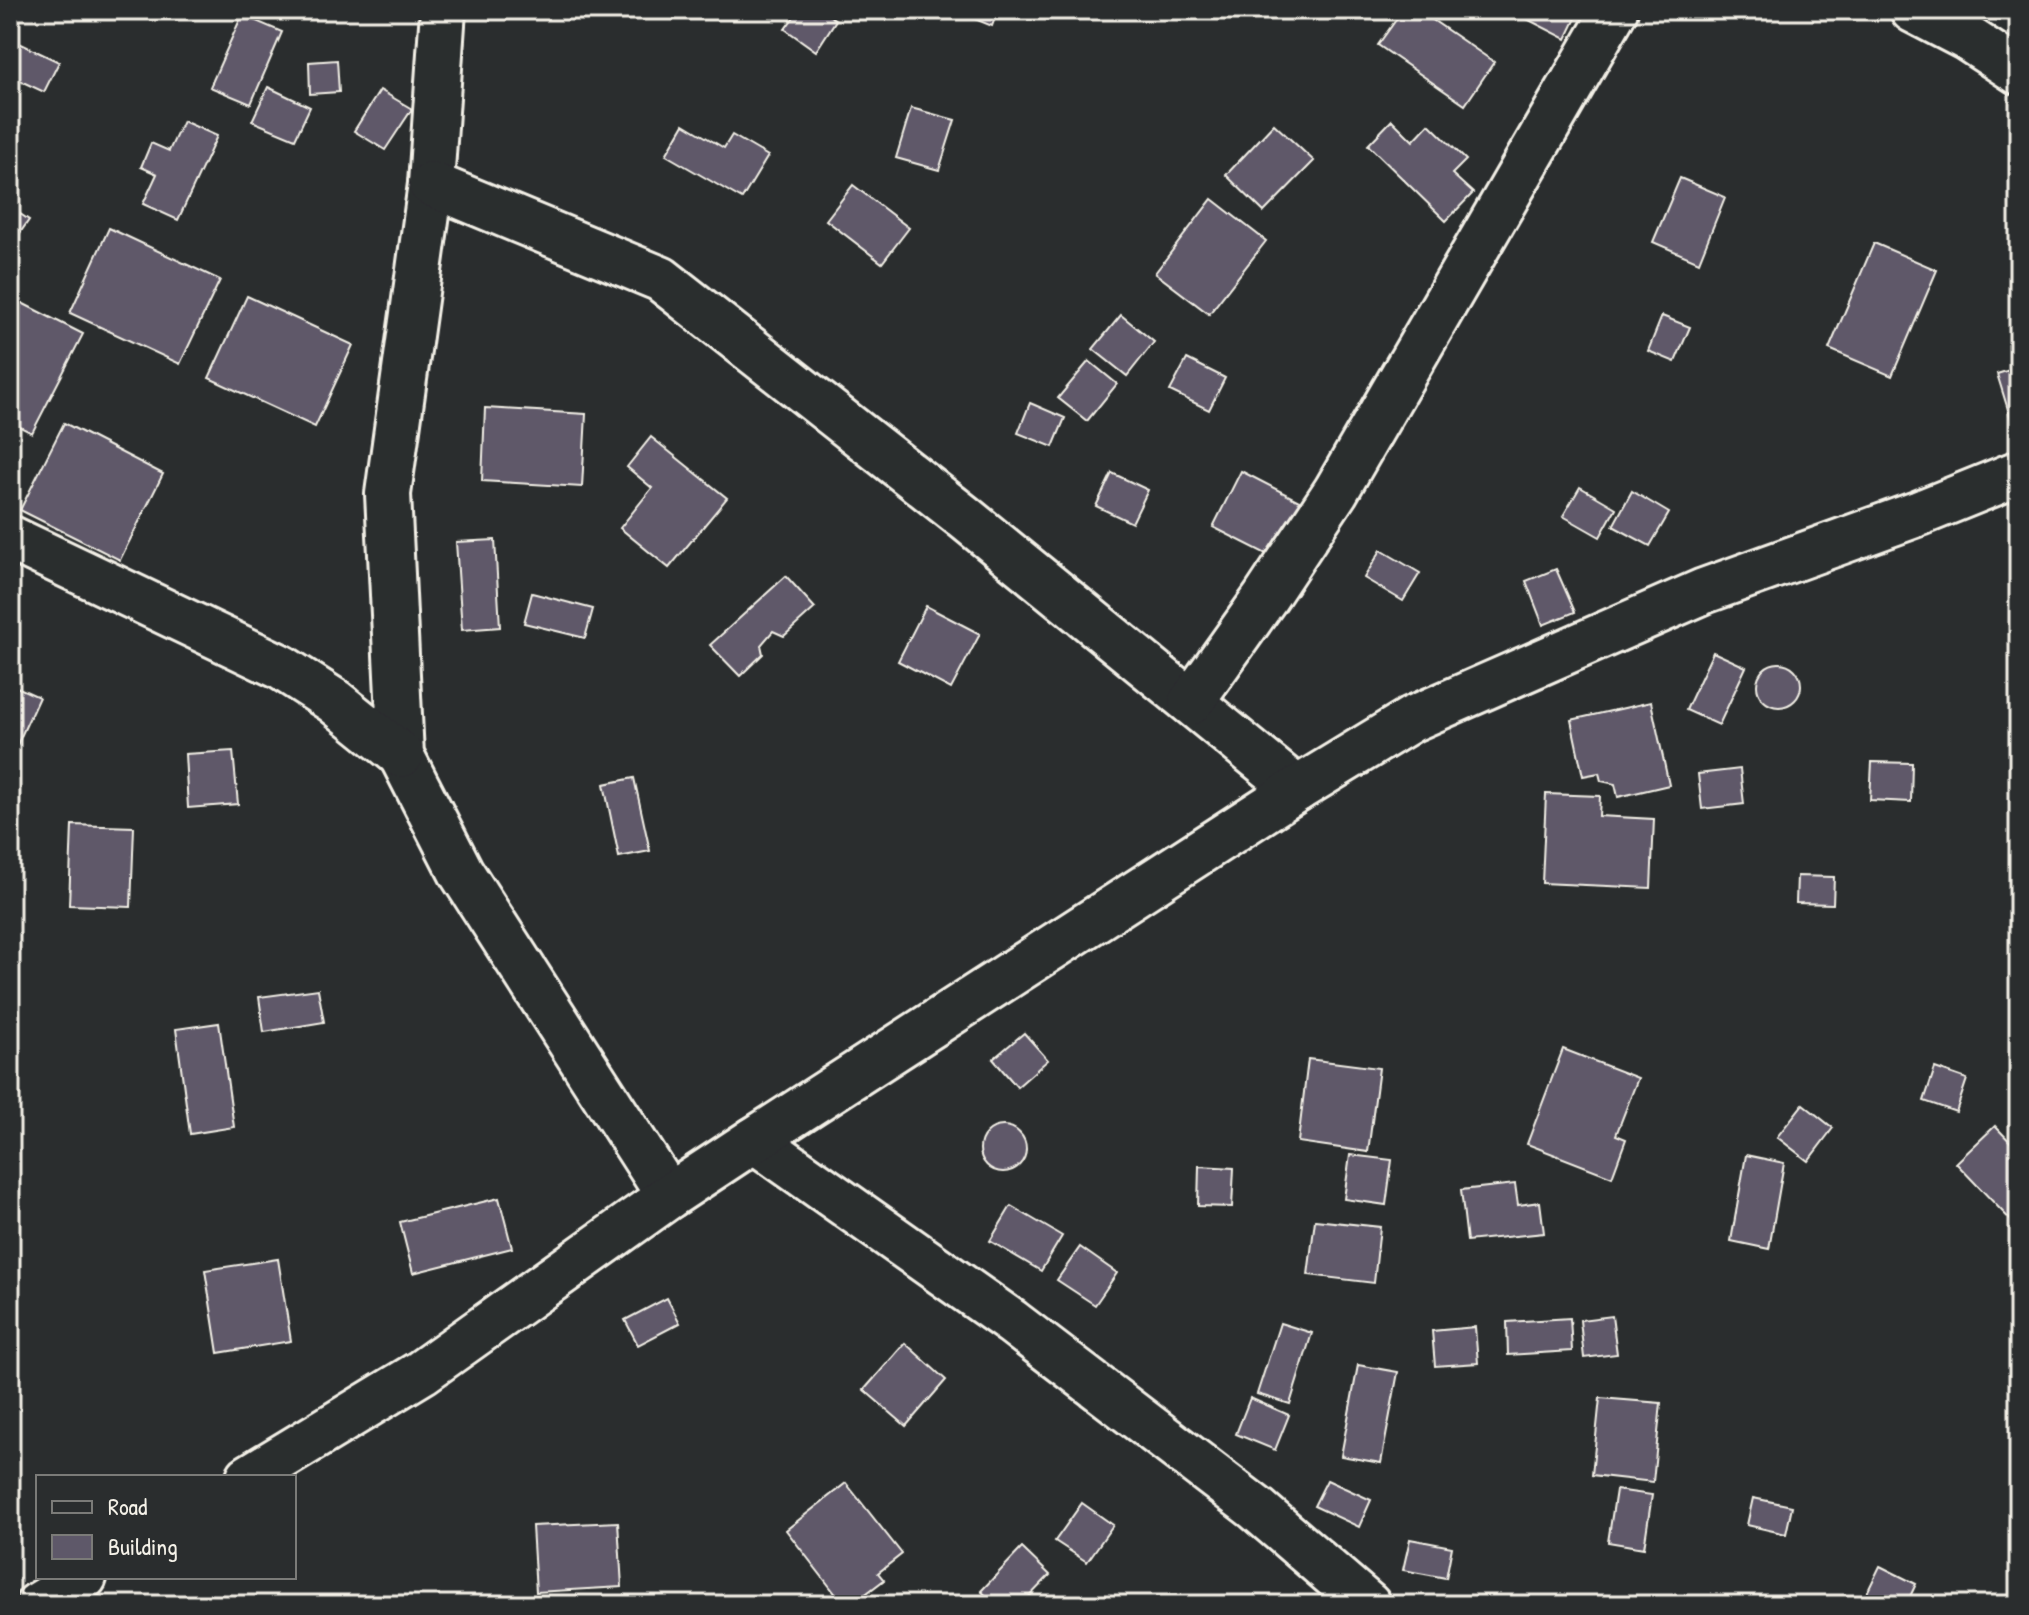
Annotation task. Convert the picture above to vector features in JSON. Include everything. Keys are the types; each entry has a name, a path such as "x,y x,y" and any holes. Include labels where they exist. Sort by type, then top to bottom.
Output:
{"street":[{"path":"401,755 388,494 431,184 443,10"},
{"path":"1191,702 1336,491 1615,10"},
{"path":"1913,10 1967,38 2019,72"},
{"path":"431,184 661,279 964,517 1297,789"},
{"path":"252,1475 422,1372 669,1196 754,1140 1297,789 1412,719 1704,591 1920,513 2019,473"},
{"path":"10,538 281,667 334,701 401,755 461,872 669,1196"},
{"path":"754,1140 1012,1322 1257,1509 1368,1605"},
{"path":"30,1601 80,1579"}],"building":[{"path":"799,10 821,10 836,20 816,51 785,29"},
{"path":"961,10 998,10 992,26 960,13"},
{"path":"1403,10 1418,10 1494,62 1465,105 1378,45"},
{"path":"1526,10 1580,10 1566,39 1523,17"},
{"path":"242,15 282,32 251,104 210,87"},
{"path":"17,42 59,62 44,92 10,76 10,58"},
{"path":"337,60 339,92 310,94 309,62"},
{"path":"268,87 310,107 295,139 252,121"},
{"path":"380,90 412,109 385,150 354,131"},
{"path":"911,108 955,120 939,170 896,158"},
{"path":"1392,120 1413,141 1429,124 1466,160 1452,174 1473,193 1446,221 1368,145"},
{"path":"183,121 217,136 178,220 143,204 157,174 141,167 151,143 169,151"},
{"path":"684,124 724,148 732,135 768,156 742,199 666,155"},
{"path":"1274,124 1314,161 1264,212 1226,175"},
{"path":"1680,178 1725,197 1699,262 1653,242"},
{"path":"853,185 909,228 882,263 826,220"},
{"path":"1212,199 1266,241 1209,314 1155,273"},
{"path":"10,207 29,220 10,247"},
{"path":"109,228 220,280 180,364 70,313"},
{"path":"1874,243 1937,270 1892,376 1829,349"},
{"path":"247,296 353,345 315,427 209,378"},
{"path":"10,297 83,334 32,433 10,422"},
{"path":"1121,315 1154,342 1127,376 1093,349"},
{"path":"1662,316 1690,327 1675,362 1648,351"},
{"path":"1187,359 1225,378 1209,410 1170,391"},
{"path":"1089,361 1117,384 1087,421 1058,398"},
{"path":"2019,367 2019,445 1997,374"},
{"path":"1030,403 1065,418 1053,447 1018,433"},
{"path":"485,408 586,414 582,487 482,481"},
{"path":"64,423 163,474 120,560 20,510"},
{"path":"651,437 727,498 669,568 620,528 652,488 627,467"},
{"path":"1241,471 1303,503 1274,558 1213,527"},
{"path":"1112,473 1148,490 1132,523 1096,506"},
{"path":"1580,487 1616,508 1600,537 1563,516"},
{"path":"1632,491 1669,513 1650,546 1613,526"},
{"path":"495,540 500,627 462,630 456,542"},
{"path":"1381,550 1420,573 1403,601 1364,578"},
{"path":"1556,569 1575,612 1543,625 1526,581"},
{"path":"786,576 815,608 784,636 773,631 761,645 763,654 740,676 710,645"},
{"path":"532,593 593,609 585,638 524,623"},
{"path":"926,606 980,634 951,689 898,661"},
{"path":"1713,652 1746,667 1719,725 1686,710"},
{"path":"1779,663 1794,670 1801,685 1794,700 1779,707 1764,700 1757,685 1764,670"},
{"path":"10,684 39,697 13,754 10,753"},
{"path":"1651,702 1669,785 1618,797 1615,784 1601,781 1599,773 1583,776 1571,720"},
{"path":"233,751 238,804 188,808 185,754"},
{"path":"1872,762 1912,763 1911,802 1870,800"},
{"path":"1740,769 1744,804 1702,809 1698,774"},
{"path":"634,778 650,851 619,857 604,784"},
{"path":"1546,794 1600,796 1599,816 1654,819 1651,888 1542,883"},
{"path":"72,825 134,827 131,907 69,905"},
{"path":"1797,876 1834,877 1833,904 1796,903"},
{"path":"318,989 324,1022 264,1032 259,997"},
{"path":"219,1023 234,1127 190,1134 176,1029"},
{"path":"1024,1033 1048,1060 1017,1087 993,1059"},
{"path":"1563,1049 1638,1078 1616,1135 1626,1139 1612,1177 1527,1144"},
{"path":"1308,1059 1379,1068 1368,1152 1298,1142"},
{"path":"1935,1068 1967,1079 1956,1112 1924,1101"},
{"path":"1803,1104 1833,1128 1808,1161 1777,1137"},
{"path":"1003,1126 1019,1133 1026,1149 1019,1165 1003,1172 987,1165 980,1149 987,1133"},
{"path":"1995,1126 2019,1151 2019,1229 1956,1163"},
{"path":"1350,1155 1392,1160 1386,1205 1344,1199"},
{"path":"1746,1155 1784,1163 1769,1249 1731,1241"},
{"path":"1199,1166 1234,1168 1232,1207 1198,1206"},
{"path":"1515,1184 1518,1205 1540,1202 1544,1233 1467,1241 1461,1190"},
{"path":"499,1198 512,1248 413,1273 400,1222"},
{"path":"1011,1206 1062,1236 1041,1271 990,1241"},
{"path":"1315,1220 1380,1227 1374,1283 1308,1275"},
{"path":"1080,1247 1117,1273 1095,1305 1057,1280"},
{"path":"278,1259 291,1341 218,1353 205,1270"},
{"path":"667,1298 680,1323 638,1345 625,1320"},
{"path":"1612,1316 1617,1354 1584,1358 1580,1320"},
{"path":"1570,1318 1572,1351 1508,1355 1507,1322"},
{"path":"1280,1323 1312,1333 1290,1404 1257,1394"},
{"path":"1475,1327 1478,1363 1435,1366 1432,1331"},
{"path":"905,1343 946,1380 906,1426 864,1390"},
{"path":"1358,1365 1398,1372 1381,1463 1341,1456"},
{"path":"1250,1398 1289,1415 1275,1450 1236,1434"},
{"path":"1600,1398 1661,1403 1653,1482 1592,1475"},
{"path":"1327,1480 1371,1500 1359,1527 1314,1506"},
{"path":"846,1483 902,1554 878,1573 884,1580 851,1605 844,1605 786,1530"},
{"path":"1616,1490 1652,1495 1644,1548 1608,1542"},
{"path":"1753,1498 1792,1506 1786,1534 1747,1525"},
{"path":"1082,1503 1113,1525 1087,1562 1055,1541"},
{"path":"618,1522 622,1587 536,1592 532,1526"},
{"path":"1410,1539 1452,1547 1446,1578 1403,1570"},
{"path":"1022,1548 1050,1575 1021,1605 996,1605 981,1591"},
{"path":"1880,1566 1916,1584 1906,1605 1861,1605"}]}
